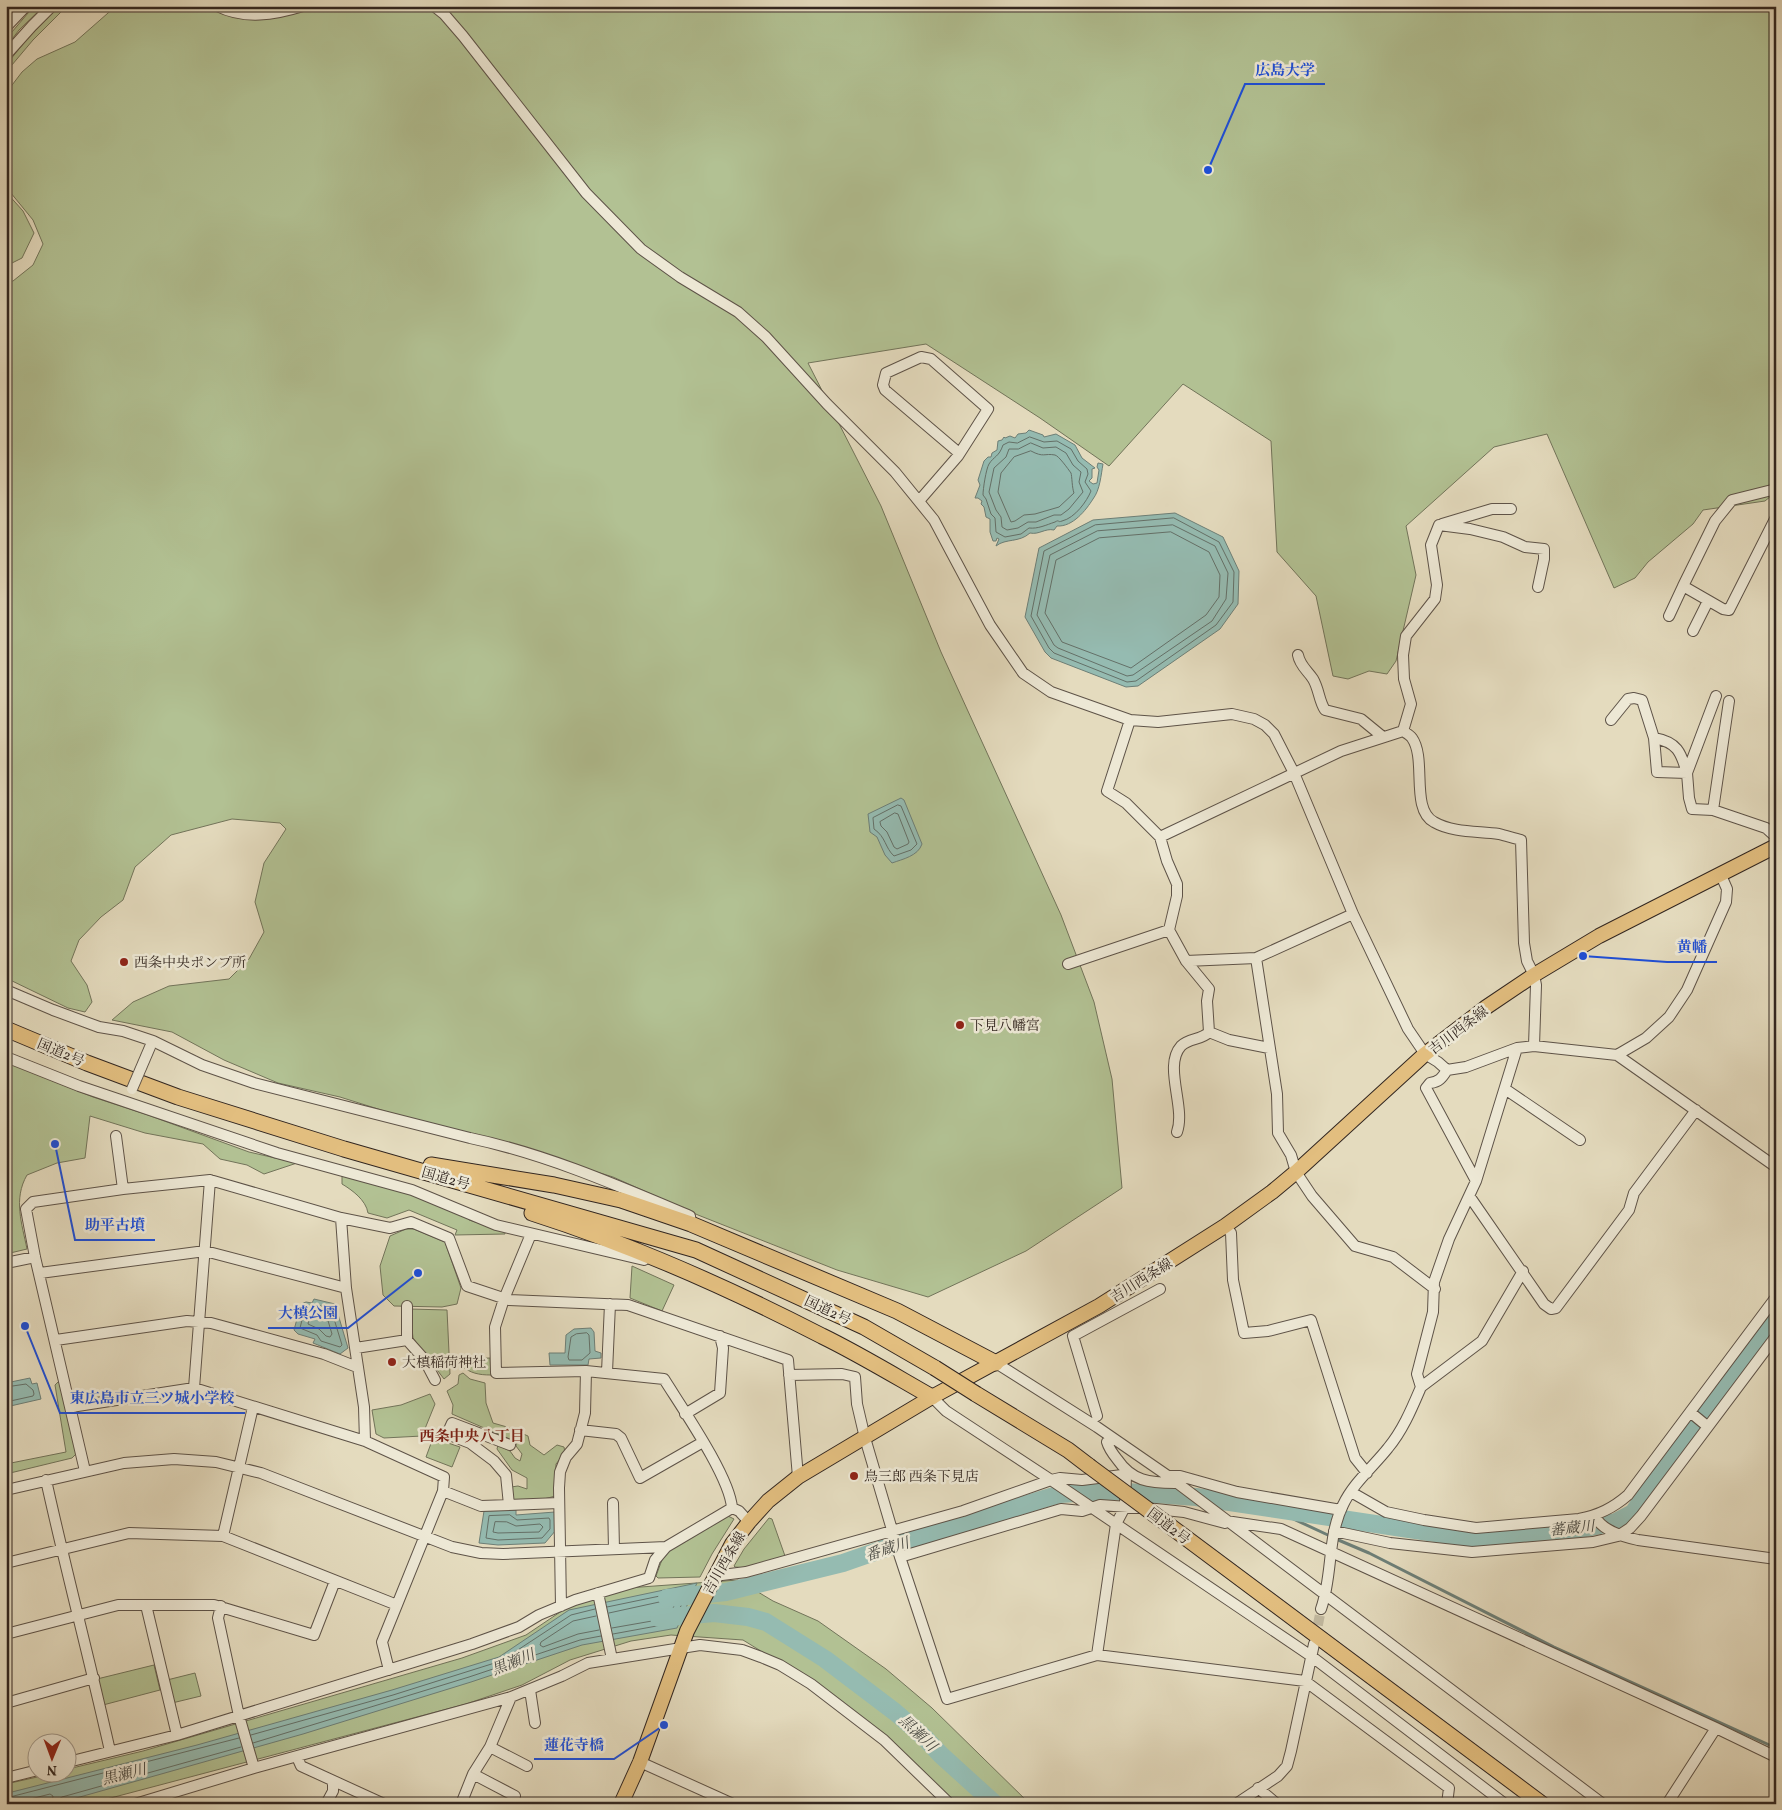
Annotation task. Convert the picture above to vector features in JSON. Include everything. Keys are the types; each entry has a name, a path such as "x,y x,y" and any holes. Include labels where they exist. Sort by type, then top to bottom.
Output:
{"highway":[{"path":"6,1019 178,1097"},
{"name":"国道2号","path":"6,1029 87,1063 178,1097 344,1149 696,1250 864,1327 935,1368 1068,1450 1542,1804"},
{"path":"6,1038 178,1097"},
{"path":"344,1149 478,1174 554,1185 621,1200 691,1224 897,1311 996,1363"},
{"path":"344,1149 475,1195 586,1230 707,1281 823,1336 932,1397"}],"main road":[{"name":"吉川西条線","path":"621,1804 640,1762 687,1631 732,1544 768,1501 798,1477 932,1397 996,1363 1101,1312 1272,1192 1425,1054 1485,1008 1534,975 1599,936 1776,846"}],"street":[{"path":"6,27 26,6"},
{"path":"6,55 52,6"},
{"path":"217,6 237,13 259,16 285,12 303,6"},
{"path":"434,6 444,14 463,36 586,193 640,249 680,277 738,312 766,337 827,404 895,472 934,520 990,625 1015,663 1024,673 1052,692 1130,720 1158,722 1222,714 1243,715 1265,725 1274,734 1294,773 1353,914 1408,1029 1425,1054 1447,1070"},
{"path":"919,501 942,476 959,453 988,409 931,359 920,357 886,373 883,385 885,390 959,453"},
{"path":"1669,616 1715,521 1732,500 1776,489"},
{"path":"1439,525 1492,509 1511,509"},
{"path":"1682,586 1723,610 1730,610 1776,517"},
{"path":"1439,525 1470,529 1504,537 1526,547 1544,549 1544,559 1538,587"},
{"path":"1403,731 1411,704 1404,679 1403,655 1406,636 1435,598 1438,585 1431,545 1439,525"},
{"path":"1693,632 1708,601"},
{"path":"1298,656 1299,662 1314,681 1325,710 1361,720 1382,737"},
{"path":"1687,773 1716,696"},
{"path":"1611,720 1628,698 1642,700 1654,738 1657,772 1687,773"},
{"path":"1713,810 1729,701"},
{"path":"1130,720 1107,791 1126,803 1160,837 1177,884 1177,896 1169,930 1186,961 1209,989 1209,1032"},
{"path":"1160,837 1341,750 1403,731"},
{"path":"1403,731 1412,738 1417,750 1420,792 1424,810 1432,822 1450,829 1500,835 1522,840 1524,943 1527,961 1534,975 1536,985 1534,1046"},
{"path":"1654,738 1663,739 1676,746 1682,757 1687,773 1692,809 1713,810 1766,828 1776,837"},
{"path":"1617,1055 1646,1038 1669,1017 1687,990 1726,902 1727,889 1720,874"},
{"path":"1186,961 1256,958 1353,914"},
{"path":"1068,964 1169,930"},
{"path":"1256,958 1269,1048 1278,1094 1278,1133 1291,1155 1296,1172 1312,1196 1355,1246 1393,1257 1435,1289"},
{"path":"6,990 99,1027 123,1031 202,1065 254,1083 498,1144 575,1170 690,1216 691,1224"},
{"path":"1209,1032 1229,1040 1269,1048"},
{"path":"1177,1132 1180,1123 1180,1112 1175,1078 1175,1060 1182,1045 1190,1040 1207,1035 1209,1032"},
{"path":"126,1103 152,1044"},
{"path":"1476,1181 1426,1088 1430,1083 1442,1078 1447,1070 1466,1067 1517,1048 1534,1046 1617,1055 1776,1167"},
{"path":"1421,1387 1417,1374 1433,1312 1434,1282 1448,1239 1470,1197 1476,1181 1517,1048"},
{"path":"6,1058 126,1103 277,1153 412,1190 496,1225 651,1262 707,1281"},
{"path":"1505,1089 1580,1140"},
{"path":"1470,1197 1548,1307 1551,1309 1556,1308 1629,1210 1634,1193 1696,1110"},
{"path":"116,1136 123,1188"},
{"path":"194,1388 210,1180"},
{"path":"85,1471 56,1340 35,1257 26,1210 33,1202 123,1188 210,1180 341,1218 390,1228 411,1222 449,1238 467,1286 504,1299 628,1305 788,1360 798,1477"},
{"path":"341,1218 346,1288 364,1408 364,1441"},
{"path":"1226,1226 1231,1233 1233,1280 1244,1333 1268,1331 1311,1320 1355,1458 1367,1472"},
{"path":"531,1234 504,1299 495,1327 496,1373 586,1371 664,1378 719,1471 732,1500 732,1508"},
{"path":"40,1273 205,1250 346,1288"},
{"path":"6,1264 35,1257"},
{"path":"1322,1609 1326,1596 1334,1532 1340,1512 1351,1492 1389,1447 1399,1432 1421,1387 1482,1341 1523,1271"},
{"path":"1097,1416 1073,1336 1101,1312 1160,1289"},
{"path":"1351,1492 1386,1512 1476,1528 1596,1518 1614,1507 1628,1495 1691,1414 1776,1297"},
{"path":"608,1372 610,1304"},
{"path":"407,1306 407,1340 424,1359 435,1380"},
{"path":"56,1340 187,1321 210,1322 324,1354 357,1366"},
{"path":"685,1414 720,1392 722,1348 720,1336"},
{"path":"1334,1532 1390,1543 1472,1552 1593,1542 1617,1535 1630,1528 1641,1516 1707,1425 1776,1336"},
{"path":"356,1348 407,1340"},
{"path":"996,1363 1089,1422 1171,1479 1603,1804"},
{"path":"561,1606 560,1472 566,1457 577,1444 585,1413 586,1371"},
{"path":"789,1375 842,1374 855,1376 857,1404 864,1438 900,1557 947,1699 1096,1654 1305,1681 1449,1788 1447,1804"},
{"path":"71,1407 194,1388 364,1441 444,1477 443,1491 382,1642 389,1670"},
{"path":"932,1397 946,1411 1312,1656 1505,1804"},
{"path":"223,1536 253,1407"},
{"path":"1691,1414 1707,1425"},
{"path":"509,1505 506,1475 494,1461 470,1442 447,1434 452,1423 510,1445"},
{"path":"580,1430 616,1434 621,1438 640,1478 703,1442"},
{"path":"1096,1654 1116,1524 1125,1506 1127,1475 1106,1442"},
{"path":"6,1490 124,1463 152,1459 192,1460 239,1467 261,1473 425,1538 452,1547 481,1553 561,1552 666,1546"},
{"path":"714,1578 746,1572 963,1511 1060,1478 1082,1480 1127,1475 1158,1483 1180,1476 1237,1492 1340,1512"},
{"path":"46,1480 110,1751"},
{"path":"443,1491 481,1506 560,1503"},
{"path":"613,1503 614,1549"},
{"path":"900,1557 1061,1509 1082,1510 1100,1505 1184,1512 1228,1523 1281,1529 1716,1728 1772,1754 1776,1758"},
{"path":"732,1508 739,1511 749,1522"},
{"path":"78,1759 240,1717 472,1644 519,1627 561,1606 649,1578 655,1560 666,1546 732,1508"},
{"path":"1596,1518 1617,1535 1638,1540 1776,1559"},
{"path":"6,1563 130,1533 223,1536 397,1605"},
{"path":"6,1634 77,1614 118,1605 146,1605 221,1606 314,1635 335,1581"},
{"path":"598,1595 612,1655"},
{"path":"146,1605 177,1735"},
{"path":"221,1606 218,1618 253,1766"},
{"path":"1236,1804 1278,1776 1287,1766 1292,1751 1314,1644"},
{"path":"135,1804 158,1801 253,1766 297,1757 512,1697 588,1663 612,1655 700,1645 742,1650 780,1665 811,1684 884,1740 950,1804"},
{"path":"6,1703 94,1678"},
{"path":"530,1690 535,1723"},
{"path":"461,1804 473,1774 490,1748 512,1697"},
{"path":"1667,1804 1716,1728"},
{"path":"490,1748 527,1766"},
{"path":"297,1757 301,1766 332,1782 384,1804"},
{"path":"640,1762 733,1804"},
{"path":"6,1778 28,1772"},
{"path":"473,1774 515,1796"},
{"path":"326,1804 333,1791 332,1782"},
{"path":"1258,1788 1277,1804"}],"green space":[{"path":"34,6 44,6 19,30 6,47 6,39"},
{"path":"59,6 67,6 33,40 6,72 6,65 27,39"},
{"path":"116,6 1776,6 1776,339 1773,338 1776,344 1776,492 1765,501 1703,510 1693,524 1648,562 1635,578 1614,588 1547,434 1494,447 1406,526 1416,575 1396,661 1387,674 1369,671 1348,679 1333,676 1316,596 1277,552 1271,441 1183,384 1109,466 1040,418 926,344 808,363 881,506 941,652 1061,915 1094,1002 1112,1079 1122,1188 1026,1251 928,1297 837,1270 698,1215 613,1177 542,1155 470,1138 340,1097 278,1083 224,1060 172,1032 112,1020 133,1002 169,986 229,979 249,959 264,932 255,902 264,863 286,829 280,823 232,819 171,835 135,867 123,900 101,917 79,940 71,961 87,985 92,1002 85,1012 68,1008 6,978 6,283 13,281 33,265 43,244 33,220 6,187 6,93 22,72 37,59 75,42"},
{"path":"6,192 23,211 34,233 22,258 6,266"},
{"path":"6,1062 93,1097 249,1152 297,1163 264,1174 247,1165 220,1159 203,1144 145,1133 90,1116 85,1158 57,1163 27,1175 20,1193 20,1212 27,1249 6,1254"},
{"path":"342,1174 382,1183 467,1214 469,1220 505,1231 505,1234 455,1235 457,1230 409,1210 387,1218 368,1213 362,1200 342,1184"},
{"path":"406,1229 414,1229 445,1242 461,1288 457,1304 442,1307 394,1306 383,1295 380,1266 390,1236"},
{"path":"632,1266 674,1285 662,1311 630,1298"},
{"path":"410,1309 447,1310 450,1374 444,1379 413,1338"},
{"path":"490,1358 491,1375 475,1373 461,1366 461,1359"},
{"path":"463,1373 470,1379 485,1383 486,1403 493,1423 528,1436 530,1445 544,1455 557,1445 564,1447 565,1453 556,1464 555,1496 522,1501 512,1499 511,1487 518,1486 527,1489 527,1478 512,1470 497,1449 498,1445 510,1451 520,1461 522,1454 516,1446 517,1440 514,1441 452,1414 453,1405 447,1391 458,1384 459,1375"},
{"path":"58,1382 61,1383 77,1453 72,1458 6,1474 6,1464 66,1452 55,1385"},
{"path":"430,1394 435,1404 422,1436 384,1438 376,1434 372,1410 401,1405"},
{"path":"433,1438 460,1447 452,1467 426,1457"},
{"path":"728,1516 734,1519 700,1577 658,1578 656,1576 663,1557 670,1550"},
{"path":"769,1518 772,1519 785,1556 746,1568 735,1567 744,1549"},
{"path":"738,1580 773,1601 818,1621 886,1669 932,1708 1030,1804 957,1804 897,1748 819,1687 743,1640 671,1635 631,1641 570,1660 522,1685 466,1704 88,1804 6,1804 6,1784 28,1779 28,1782 78,1782 78,1767 143,1751 462,1658 526,1635 572,1604 627,1588"},
{"path":"154,1665 160,1690 103,1705 97,1679"},
{"path":"195,1673 201,1696 172,1703 167,1680"}],"water":[{"path":"1029,430 1044,437 1056,434 1075,445 1082,458 1095,468 1092,469 1092,478 1089,481 1093,484 1097,483 1098,463 1103,464 1099,487 1087,508 1074,521 1063,526 1057,526 1054,530 1030,533 996,546 999,539 997,538 996,541 993,541 990,532 990,519 986,517 984,507 981,504 982,501 975,498 980,485 978,480 984,461 997,450 998,441 1004,437 1010,436 1015,438 1018,434 1026,433"},
{"path":"1175,513 1223,537 1239,571 1238,604 1220,629 1138,686 1126,687 1051,658 1045,652 1025,617 1039,548 1093,520"},
{"path":"901,798 904,800 922,844 914,854 892,863 885,855 877,837 870,832 868,814"},
{"path":"314,1299 335,1304 348,1348 340,1354 313,1343 315,1339 298,1334 294,1330 301,1304 306,1302 312,1303"},
{"path":"591,1328 594,1332 595,1351 601,1353 601,1358 589,1359 588,1365 550,1365 549,1353 565,1353 566,1335 574,1329"},
{"path":"30,1378 32,1384 37,1383 41,1399 6,1407 6,1383"},
{"path":"516,1510 516,1515 555,1512 556,1530 545,1543 498,1545 479,1543 484,1511"},
{"path":"697,1583 677,1628 582,1645 471,1682 303,1734 55,1804 6,1804 6,1794 8,1793 51,1782 78,1782 78,1775 197,1745 392,1690 499,1657 569,1610"}],"waterway":[{"name":"番蔵川","path":"667,1598 726,1592 843,1563 906,1541 1060,1494 1113,1491 1196,1497 1462,1537 1482,1538 1586,1528 1616,1522 1633,1513 1673,1455 1776,1320"},
{"path":"1270,1508 1330,1536"},
{"path":"1336,1539 1369,1553 1554,1647 1776,1748"},
{"name":"黒瀬川","path":"659,1618 714,1613 748,1617 766,1622 825,1659 895,1712 995,1804"}],"tunnel":[{"path":"1315,1640 1321,1609"}],"place":[{"name":"広島大学","path":"1208,170"},
{"name":"黄幡","path":"1583,956"},
{"name":"西条中央ポンプ所","path":"124,962"},
{"name":"下見八幡宮","path":"960,1025"},
{"name":"助平古墳","path":"55,1144"},
{"name":"大槙公園","path":"418,1273"},
{"name":"東広島市立三ツ城小学校","path":"25,1326"},
{"name":"大槙稲荷神社","path":"392,1362"},
{"name":"鳥三郎 西条下見店","path":"854,1476"},
{"name":"蓮花寺橋","path":"664,1725"}],"district":[{"name":"西条中央八丁目","path":"472,1436"}],"water label":[{"name":"蕃蔵川","path":"1572,1528"}]}
